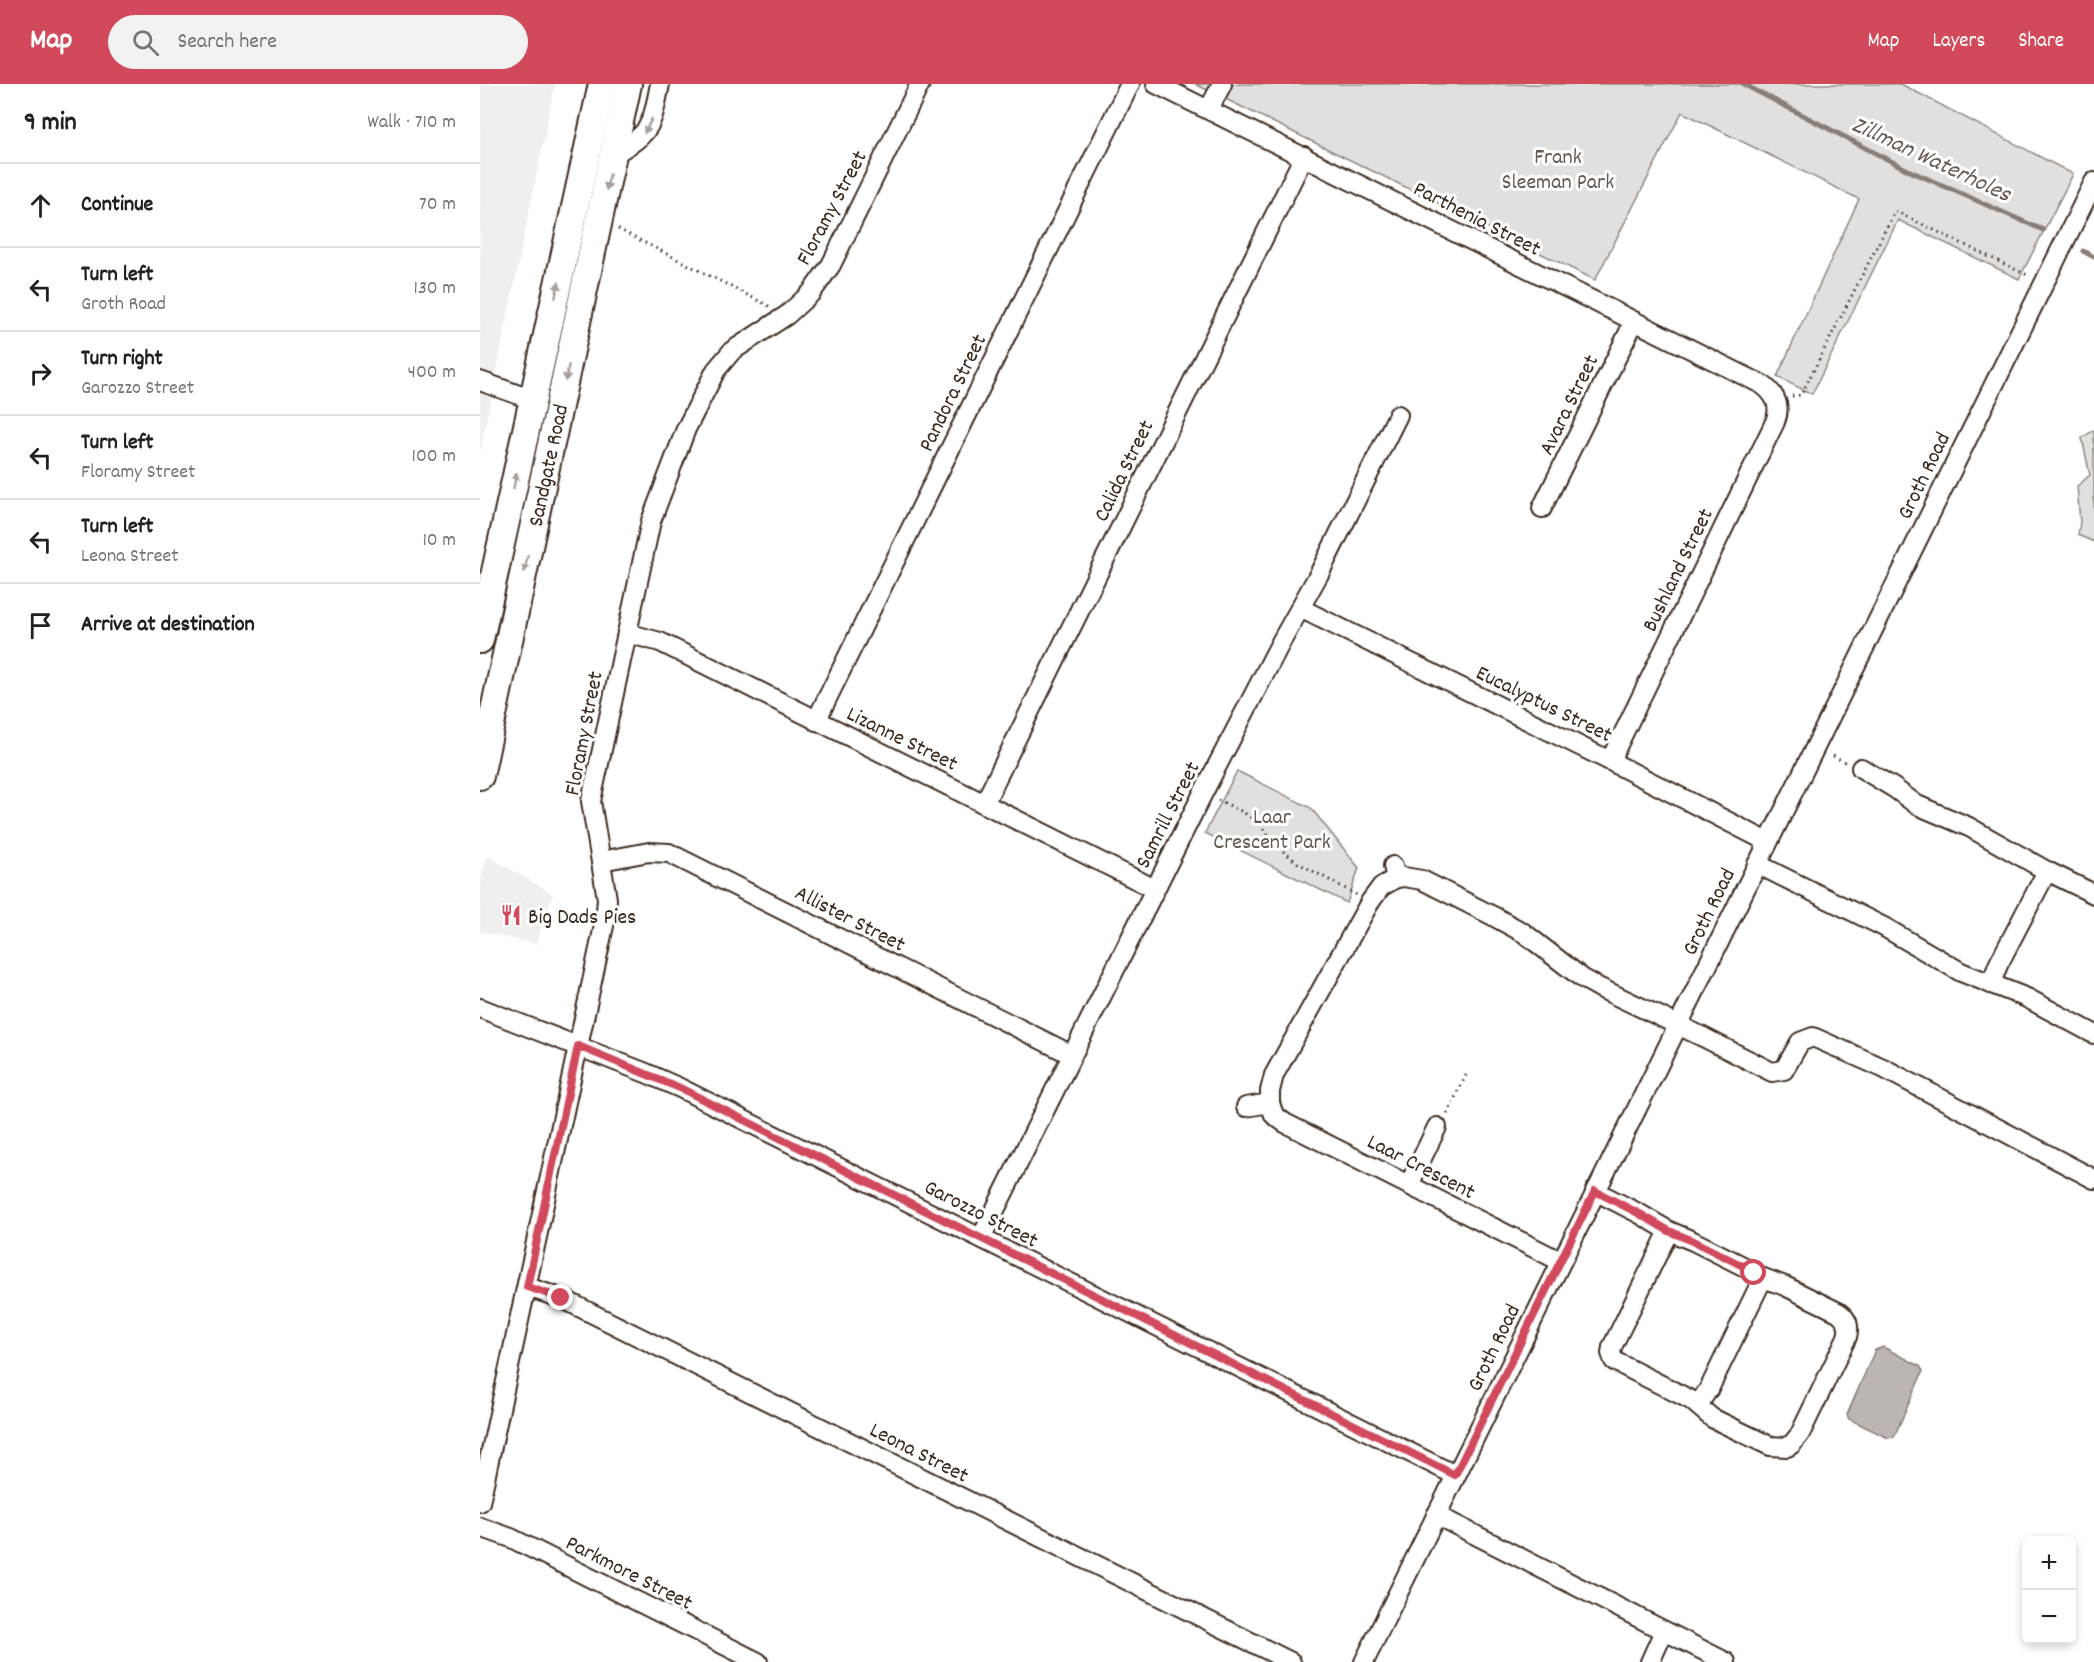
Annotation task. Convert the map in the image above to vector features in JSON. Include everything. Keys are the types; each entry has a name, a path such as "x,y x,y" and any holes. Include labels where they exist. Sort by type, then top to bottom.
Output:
{"highway":[{"name":"Sandgate Road","path":"480,640 603,84"},
{"name":"Sandgate Road","path":"480,776 628,84"}],"street":[{"path":"615,153 631,145 648,129 660,84"},
{"name":"Floramy Street","path":"480,1502 607,910 591,801 651,521 687,429 716,370 732,351 787,315 811,293 831,265 920,84"},
{"name":"Pandora Street","path":"816,721 1130,84"},
{"name":"Parthenia Street","path":"1156,84 1763,385 1775,398"},
{"path":"1209,109 1222,84"},
{"name":"Calida Street","path":"984,804 1304,156"},
{"name":"Groth Road","path":"1364,1662 2094,182"},
{"name":"Avara Street","path":"1542,508 1634,322"},
{"path":"480,381 533,400"},
{"name":"Bushland Street","path":"1610,761 1775,422 1778,410 1775,398"},
{"name":"Samrill Street","path":"981,1238 1203,793 1319,574 1398,415"},
{"name":"Eucalyptus Street","path":"1300,608 1768,842"},
{"name":"Lizanne Street","path":"627,633 660,642 1155,889"},
{"path":"1861,768 1894,788 1917,806 1969,827 2047,871 2094,894"},
{"name":"Allister Street","path":"601,861 649,852 669,853 1072,1055"},
{"path":"1757,864 1884,927 1961,972 2027,998 2094,1034"},
{"path":"1991,984 1998,965 2047,871"},
{"path":"1246,1107 1270,1103 1274,1075 1370,902 1395,872 1404,877 1422,880 1494,916 1524,933 1591,983 1777,1073 1784,1070 1804,1039 1813,1037 1883,1068 2094,1179"},
{"name":"Garozzo Street","path":"480,1008 680,1088 1455,1475"},
{"name":"Laar Crescent","path":"1270,1103 1274,1115 1285,1124 1560,1261"},
{"path":"1409,1185 1437,1127"},
{"path":"1595,1191 1763,1278 1838,1312 1845,1318 1849,1327 1847,1337 1800,1434 1788,1447 1770,1446 1712,1418 1698,1405 1618,1364 1611,1353 1669,1231"},
{"path":"1698,1405 1710,1387 1763,1278"},
{"name":"Leona Street","path":"527,1287 561,1298 1291,1662"},
{"path":"1436,1515 1726,1662"},
{"name":"Parkmore Street","path":"480,1527 511,1538 758,1662"},
{"path":"1650,1662 1664,1631"}],"path":[{"path":"1775,398 1801,395 1895,211 2026,275"},
{"path":"618,229 787,315"},
{"path":"1203,793 1243,812 1257,822 1283,851 1298,863 1370,902"},
{"path":"1437,1127 1449,1112 1466,1075"}],"shaded area":[{"path":"480,84 555,84 480,452"},
{"path":"487,856 553,894 536,944 480,932 480,884"},
{"path":"1883,1347 1920,1366 1923,1371 1894,1437 1888,1438 1849,1419 1847,1415 1875,1350"}],"green space":[{"name":"Frank Sleeman Park","path":"1195,84 1901,84 2073,174 2019,279 1898,220 1812,394 1777,377 1859,199 1682,112 1595,280"},
{"path":"2094,430 2094,542 2078,535 2080,522 2077,486 2090,475 2082,438"},
{"name":"Laar Crescent Park","path":"1237,771 1311,808 1359,868 1347,903 1205,833"}],"waterway":[{"name":"Zillman Waterholes","path":"1743,84 1910,171 2043,230"},
{"name":"Zillman Waterholes","path":"2083,251 2094,257"}],"place":[{"name":"Big Dads Pies","path":"511,915"}],"route":[{"path":"561,1298 527,1287 578,1046 680,1088 1455,1475 1595,1191 1754,1273"}]}
